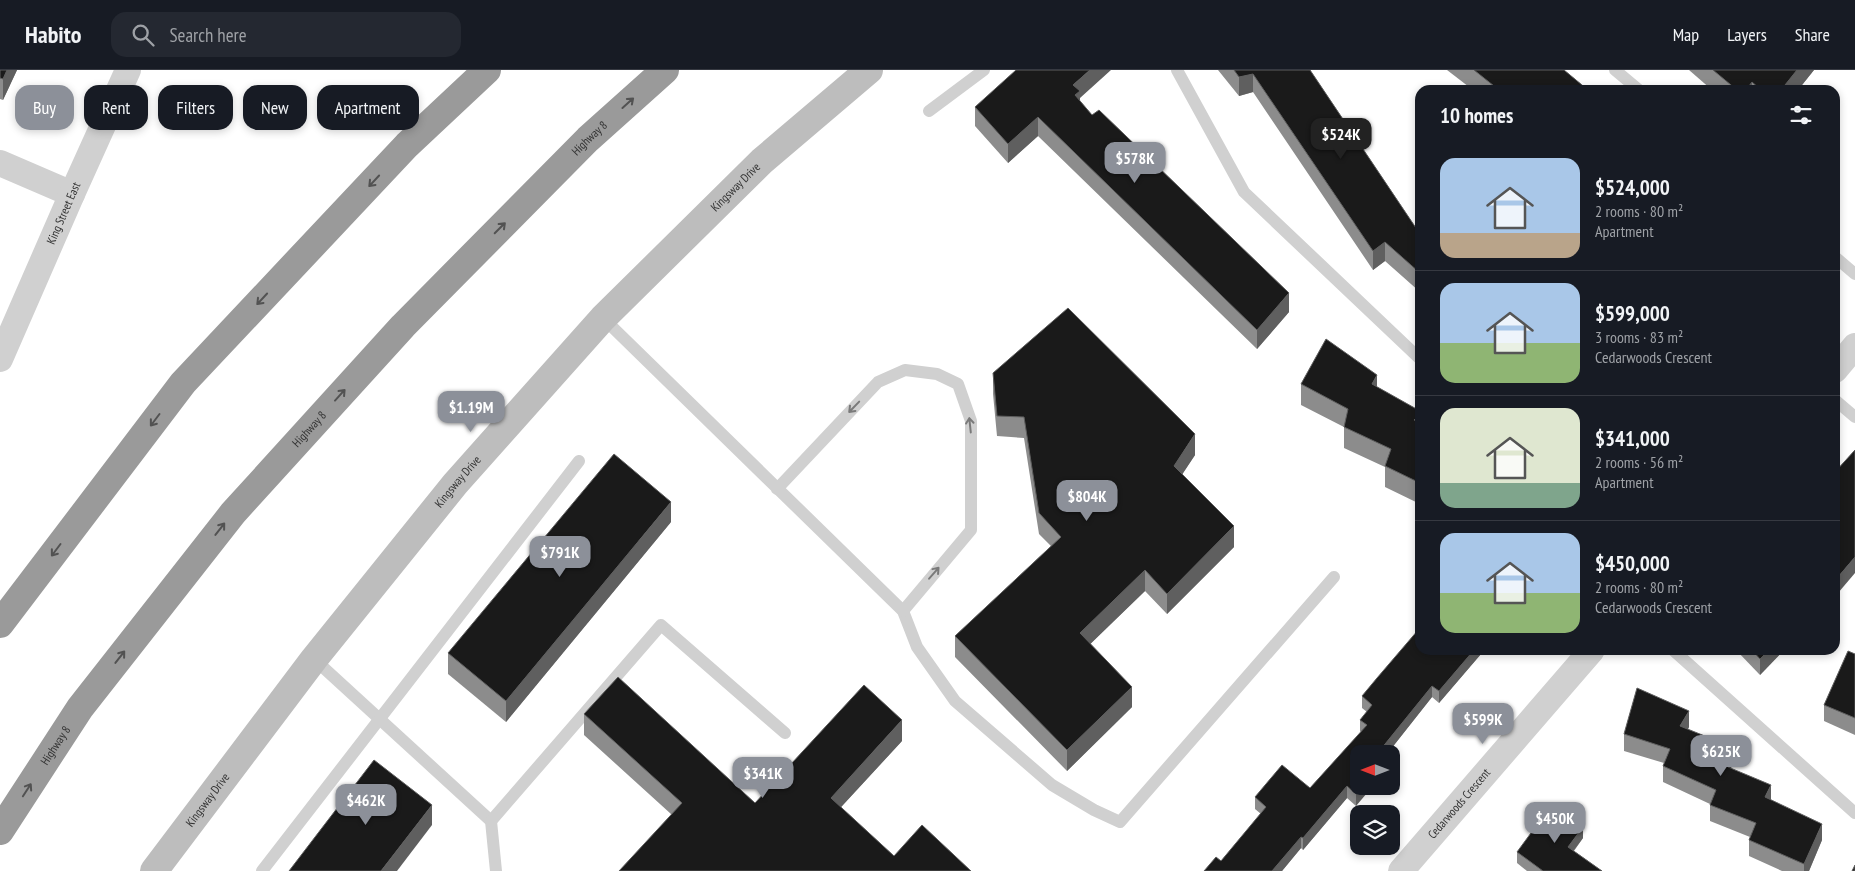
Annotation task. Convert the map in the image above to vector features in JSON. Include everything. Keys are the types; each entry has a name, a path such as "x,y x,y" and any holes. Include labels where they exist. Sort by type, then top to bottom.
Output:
{"highway":[{"path":"408,145 461,70"},
{"path":"0,624 183,383 408,145 488,70"},
{"name":"Highway 8","path":"0,831 80,708 233,513 403,326 588,139 665,70"}],"street":[{"name":"King Street East","path":"0,359 128,70"},
{"name":"Kingsway Drive","path":"154,871 314,659 454,484 603,318 762,161 869,70"},
{"path":"0,163 72,194"},
{"path":"1840,364 1855,346"},
{"name":"Cedarwoods Crescent","path":"1405,869 1588,655"}],"lane":[{"path":"928,112 984,70"},
{"path":"1177,70 1244,192 1415,354"},
{"path":"1615,70 1633,85"},
{"path":"1840,260 1855,274"},
{"path":"603,318 903,611 917,647 955,701 1052,785 1094,810 1120,822 1334,577"},
{"path":"777,489 878,382 905,370 937,374 958,384 972,422 971,530 903,611"},
{"path":"1840,404 1855,417"},
{"path":"262,871 579,461"},
{"path":"491,821 661,625 785,733"},
{"path":"1680,655 1855,813"},
{"path":"314,659 491,821 496,871"}],"building":[{"path":"0,70 7,70 3,79 0,78"},
{"path":"1016,70 1090,70 1073,85 1080,91 1075,95 1092,115 1099,110 1289,293 1257,330 1038,117 1008,144 975,107"},
{"path":"1234,70 1310,70 1415,227 1415,269 1385,242 1373,251 1253,74 1239,77"},
{"path":"1474,70 1564,70 1582,85 1493,85"},
{"path":"1713,70 1797,70 1785,85 1755,85 1752,82 1750,85 1731,85"},
{"path":"1068,308 1195,434 1174,466 1234,526 1167,594 1145,570 1080,633 1132,687 1067,750 955,636 1061,537 1039,513 1024,417 997,416 993,373"},
{"path":"1326,339 1377,375 1372,384 1415,408 1415,481 1385,466 1391,449 1344,427 1348,409 1301,384"},
{"path":"1855,450 1855,557 1840,575 1840,466"},
{"path":"614,454 671,502 506,701 448,653"},
{"path":"1415,634 1415,655 1470,655 1439,691 1432,686 1384,745 1350,745 1350,789 1347,786 1272,871 1204,871 1216,857 1221,861 1266,807 1255,797 1282,765 1310,788 1367,725 1360,720 1372,705 1362,696"},
{"path":"1848,651 1855,654 1855,718 1824,705"},
{"path":"618,677 755,803 864,685 902,720 831,798 894,856 922,825 971,871 619,871 682,803 584,714"},
{"path":"1637,688 1689,711 1680,726 1732,747 1728,767 1771,785 1765,797 1822,824 1804,864 1749,840 1756,823 1710,805 1716,790 1663,766 1670,749 1624,734"},
{"path":"374,760 432,805 381,871 289,871"},
{"path":"1553,803 1583,827 1568,847 1602,871 1543,871 1517,852"}]}
